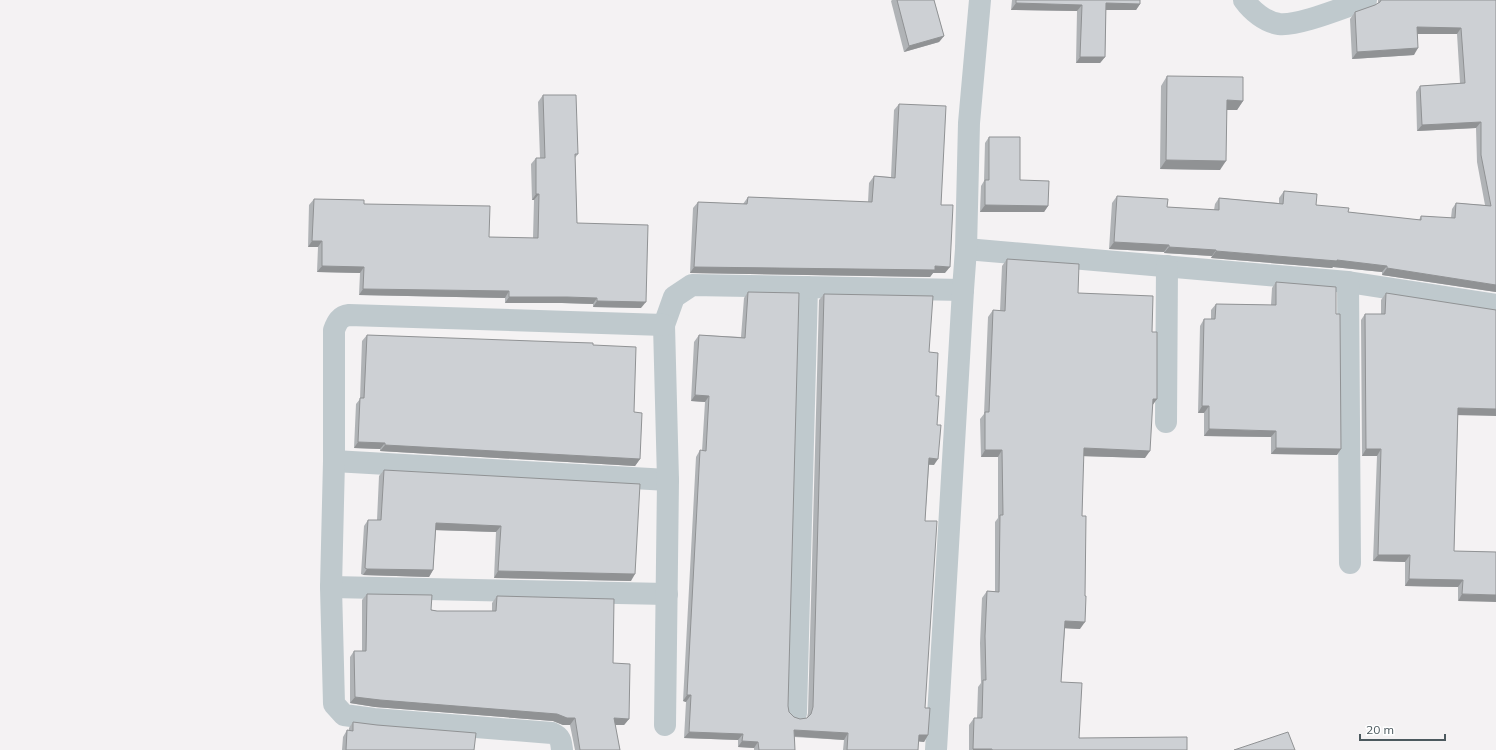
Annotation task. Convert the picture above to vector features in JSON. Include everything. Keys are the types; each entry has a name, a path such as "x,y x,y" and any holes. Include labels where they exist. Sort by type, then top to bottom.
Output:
{"street":[{"path":"936,750 962,290 966,249 970,122 980,0"},
{"path":"1244,0 1261,17 1278,24 1297,23 1366,0"},
{"path":"966,249 1348,282 1496,305"},
{"path":"1166,422 1167,266"},
{"path":"1348,282 1350,563"},
{"path":"665,725 668,480 664,325 674,297 692,285 962,290"},
{"path":"796,713 807,287"},
{"path":"562,750 561,741 558,735 552,733 374,719 344,714 334,704 331,587 334,461 334,330 340,318 344,316 664,325"},
{"path":"334,461 668,480"},
{"path":"331,587 667,594"}],"building":[{"path":"897,0 934,0 944,36 909,46"},
{"path":"1016,0 1140,0 1140,4 1106,3 1105,57 1080,57 1082,5 1016,3"},
{"path":"1381,0 1496,0 1496,285 1387,268 1387,266 1337,260 1169,247 1169,245 1114,242 1117,196 1168,199 1167,207 1219,210 1219,198 1283,204 1284,191 1317,194 1316,205 1349,208 1348,212 1421,220 1421,216 1455,218 1456,203 1491,206 1481,155 1481,122 1422,125 1420,86 1465,83 1461,28 1417,27 1418,48 1357,52 1355,12 1375,5"},
{"path":"1167,76 1243,77 1243,101 1227,100 1226,161 1166,160"},
{"path":"543,95 576,95 578,154 575,154 577,223 648,225 646,302 597,301 597,298 509,297 509,291 363,289 364,267 322,266 322,241 312,241 314,199 364,200 364,204 490,206 489,237 538,238 539,194 536,194 536,158 545,158"},
{"path":"899,104 946,106 941,205 953,205 950,267 935,266 935,270 694,267 698,202 747,204 748,197 872,202 874,176 895,178"},
{"path":"989,137 1020,137 1020,180 1049,181 1048,206 985,205 985,180 989,180"},
{"path":"1007,259 1079,264 1078,293 1153,296 1152,332 1157,332 1157,399 1153,399 1150,451 1084,448 1082,516 1086,516 1085,622 1065,621 1061,682 1082,683 1079,738 1187,737 1187,750 973,749 974,718 982,718 983,680 986,680 985,636 987,591 999,592 1000,515 1003,515 1002,450 985,450 985,412 989,412 993,310 1005,311"},
{"path":"1276,282 1336,287 1336,314 1340,314 1341,449 1276,448 1276,431 1209,429 1209,406 1202,406 1204,319 1215,319 1216,304 1276,305"},
{"path":"748,292 799,293 788,706 789,712 794,717 800,719 807,718 811,714 813,707 824,294 933,296 929,352 938,353 936,396 939,396 937,425 941,425 938,459 929,458 925,521 937,521 925,708 930,708 928,735 919,735 918,750 847,750 848,733 794,730 795,750 759,750 758,742 742,741 743,734 689,732 691,695 687,695 700,450 706,451 709,396 695,395 699,335 745,338"},
{"path":"1386,293 1496,310 1496,409 1458,408 1454,551 1496,552 1496,595 1462,594 1463,580 1409,579 1410,555 1378,555 1381,449 1366,449 1365,314 1385,314"},
{"path":"367,335 593,343 593,345 636,347 634,412 642,413 640,459 385,445 385,443 358,442 360,398 364,398"},
{"path":"384,470 640,484 635,574 498,571 501,526 436,523 433,570 367,569 365,568 368,520 381,520"},
{"path":"367,594 432,595 431,610 437,611 496,611 497,596 614,599 613,663 630,664 629,719 614,718 620,750 580,750 575,718 567,718 557,714 355,697 354,651 366,651"},
{"path":"353,722 476,733 474,750 346,750 347,730 353,731"},
{"path":"1288,732 1295,750 1234,750"}]}
